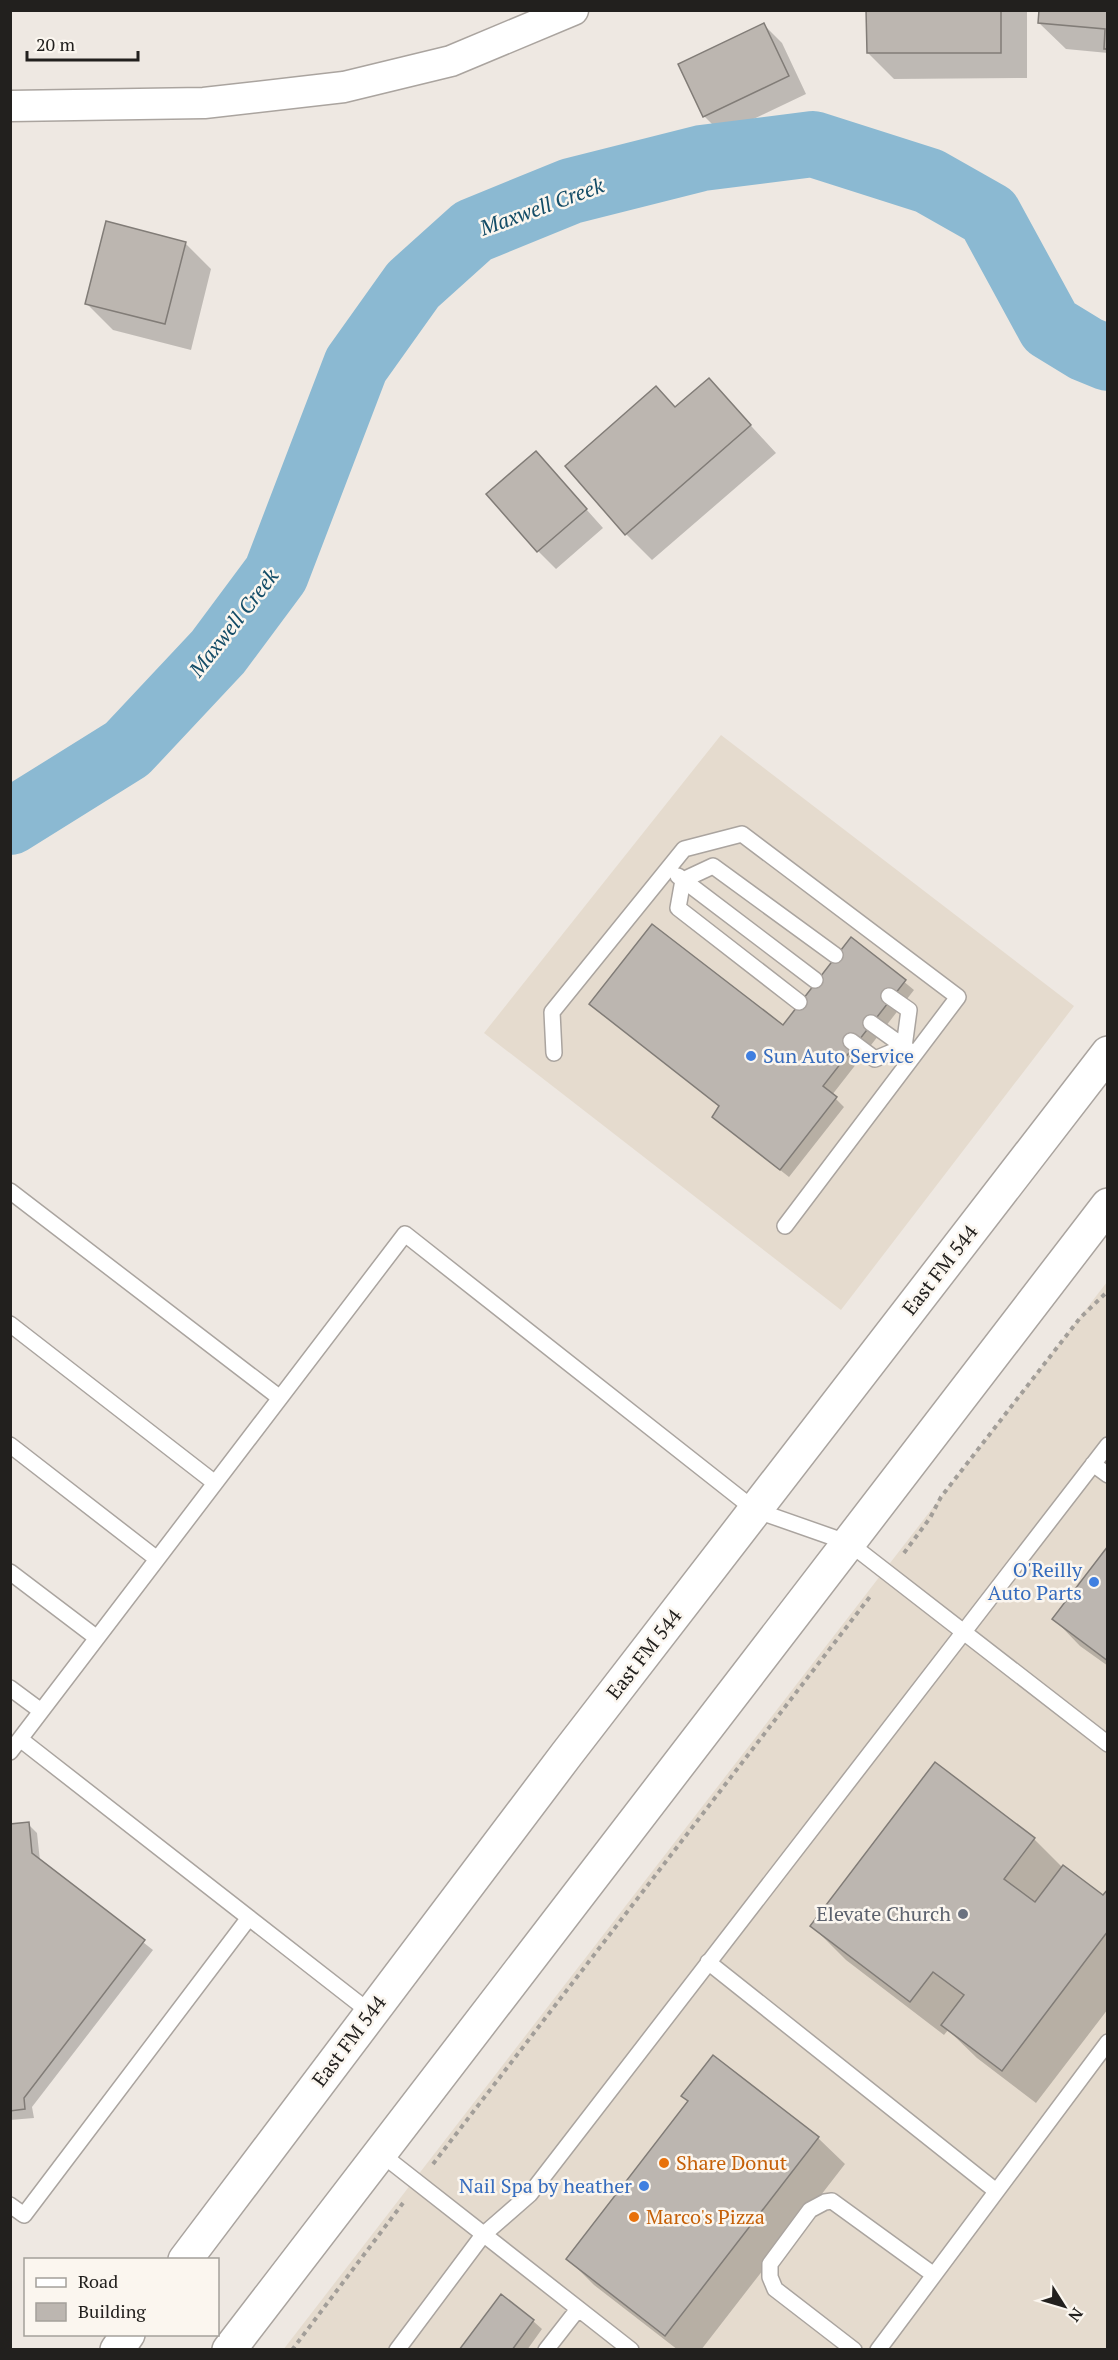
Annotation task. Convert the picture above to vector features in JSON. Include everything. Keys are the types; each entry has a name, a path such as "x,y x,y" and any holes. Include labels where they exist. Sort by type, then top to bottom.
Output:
{"main road":[{"name":"East FM 544","path":"186,2258 755,1510 1107,1053"},
{"path":"229,2349 1107,1205"},
{"path":"117,2349 127,2336"}],"street":[{"path":"10,106 204,103 344,87 451,61 573,10"}],"lane":[{"path":"554,1053 552,1011 684,849 742,834 958,996 909,1051 786,1226"},
{"path":"683,880 713,866 834,956"},
{"path":"668,869 815,980"},
{"path":"683,880 678,908 799,1002"},
{"path":"889,996 909,1010 909,1051"},
{"path":"871,1023 909,1051"},
{"path":"851,1041 875,1059 909,1051"},
{"path":"10,1191 280,1398"},
{"path":"10,1752 405,1234 755,1510 849,1543 1107,1744"},
{"path":"10,1324 215,1483"},
{"path":"10,1445 157,1559"},
{"path":"398,2349 483,2235 530,2194 1107,1445"},
{"path":"1093,1464 1107,1475"},
{"path":"10,1572 97,1638"},
{"path":"10,1688 41,1712"},
{"path":"20,1739 371,2013"},
{"path":"10,2205 24,2215 248,1919"},
{"path":"708,1962 996,2191"},
{"path":"878,2349 1107,2042"},
{"path":"380,2153 631,2349"},
{"path":"854,2349 775,2289 770,2277 770,2264 810,2210 832,2201 934,2275"},
{"path":"546,2349 578,2308"}],"path":[{"path":"292,2349 930,1518 941,1497 1080,1318 1107,1291"}],"shaded area":[{"path":"721,735 1074,1006 841,1310 484,1033"},
{"path":"1107,1282 1107,2349 283,2350 941,1497"}],"building":[{"path":"866,10 1001,10 1001,53 867,53"},
{"path":"1039,10 1108,10 1108,49 1104,49 1105,29 1038,23"},
{"path":"764,23 789,76 703,117 678,64"},
{"path":"106,221 186,242 165,324 85,304"},
{"path":"709,378 751,425 625,535 565,466 656,386 675,407"},
{"path":"536,451 587,509 537,552 486,494"},
{"name":"Sun Auto Service","path":"652,924 783,1025 851,937 906,980 823,1086 837,1097 780,1170 712,1117 719,1106 589,1004"},
{"name":"O'Reilly Auto Parts","path":"1108,1546 1108,1661 1052,1619"},
{"name":"Elevate Church","path":"935,1762 1035,1838 1004,1879 1035,1902 1063,1865 1103,1895 1108,1889 1108,1931 1002,2071 941,2025 964,1995 933,1972 910,2002 810,1926"},
{"path":"29,1822 32,1853 145,1940 24,2098 25,2109 10,2111 10,1824"},
{"path":"713,2055 819,2137 665,2336 566,2259 688,2101 681,2096"},
{"path":"501,2294 534,2320 512,2350 459,2350"}],"waterway":[{"name":"Maxwell Creek","path":"10,822 127,749 218,652 276,574 356,365 413,285 473,231 571,191 702,158 813,144 929,181 989,215 1050,327 1086,349 1108,358"}],"place":[{"name":"Sun Auto Service","path":"751,1056"},
{"name":"O'Reilly Auto Parts","path":"1094,1582"},
{"name":"Elevate Church","path":"963,1914"},
{"name":"Share Donut","path":"664,2163"},
{"name":"Nail Spa by heather","path":"644,2186"},
{"name":"Marco's Pizza","path":"634,2217"}]}
